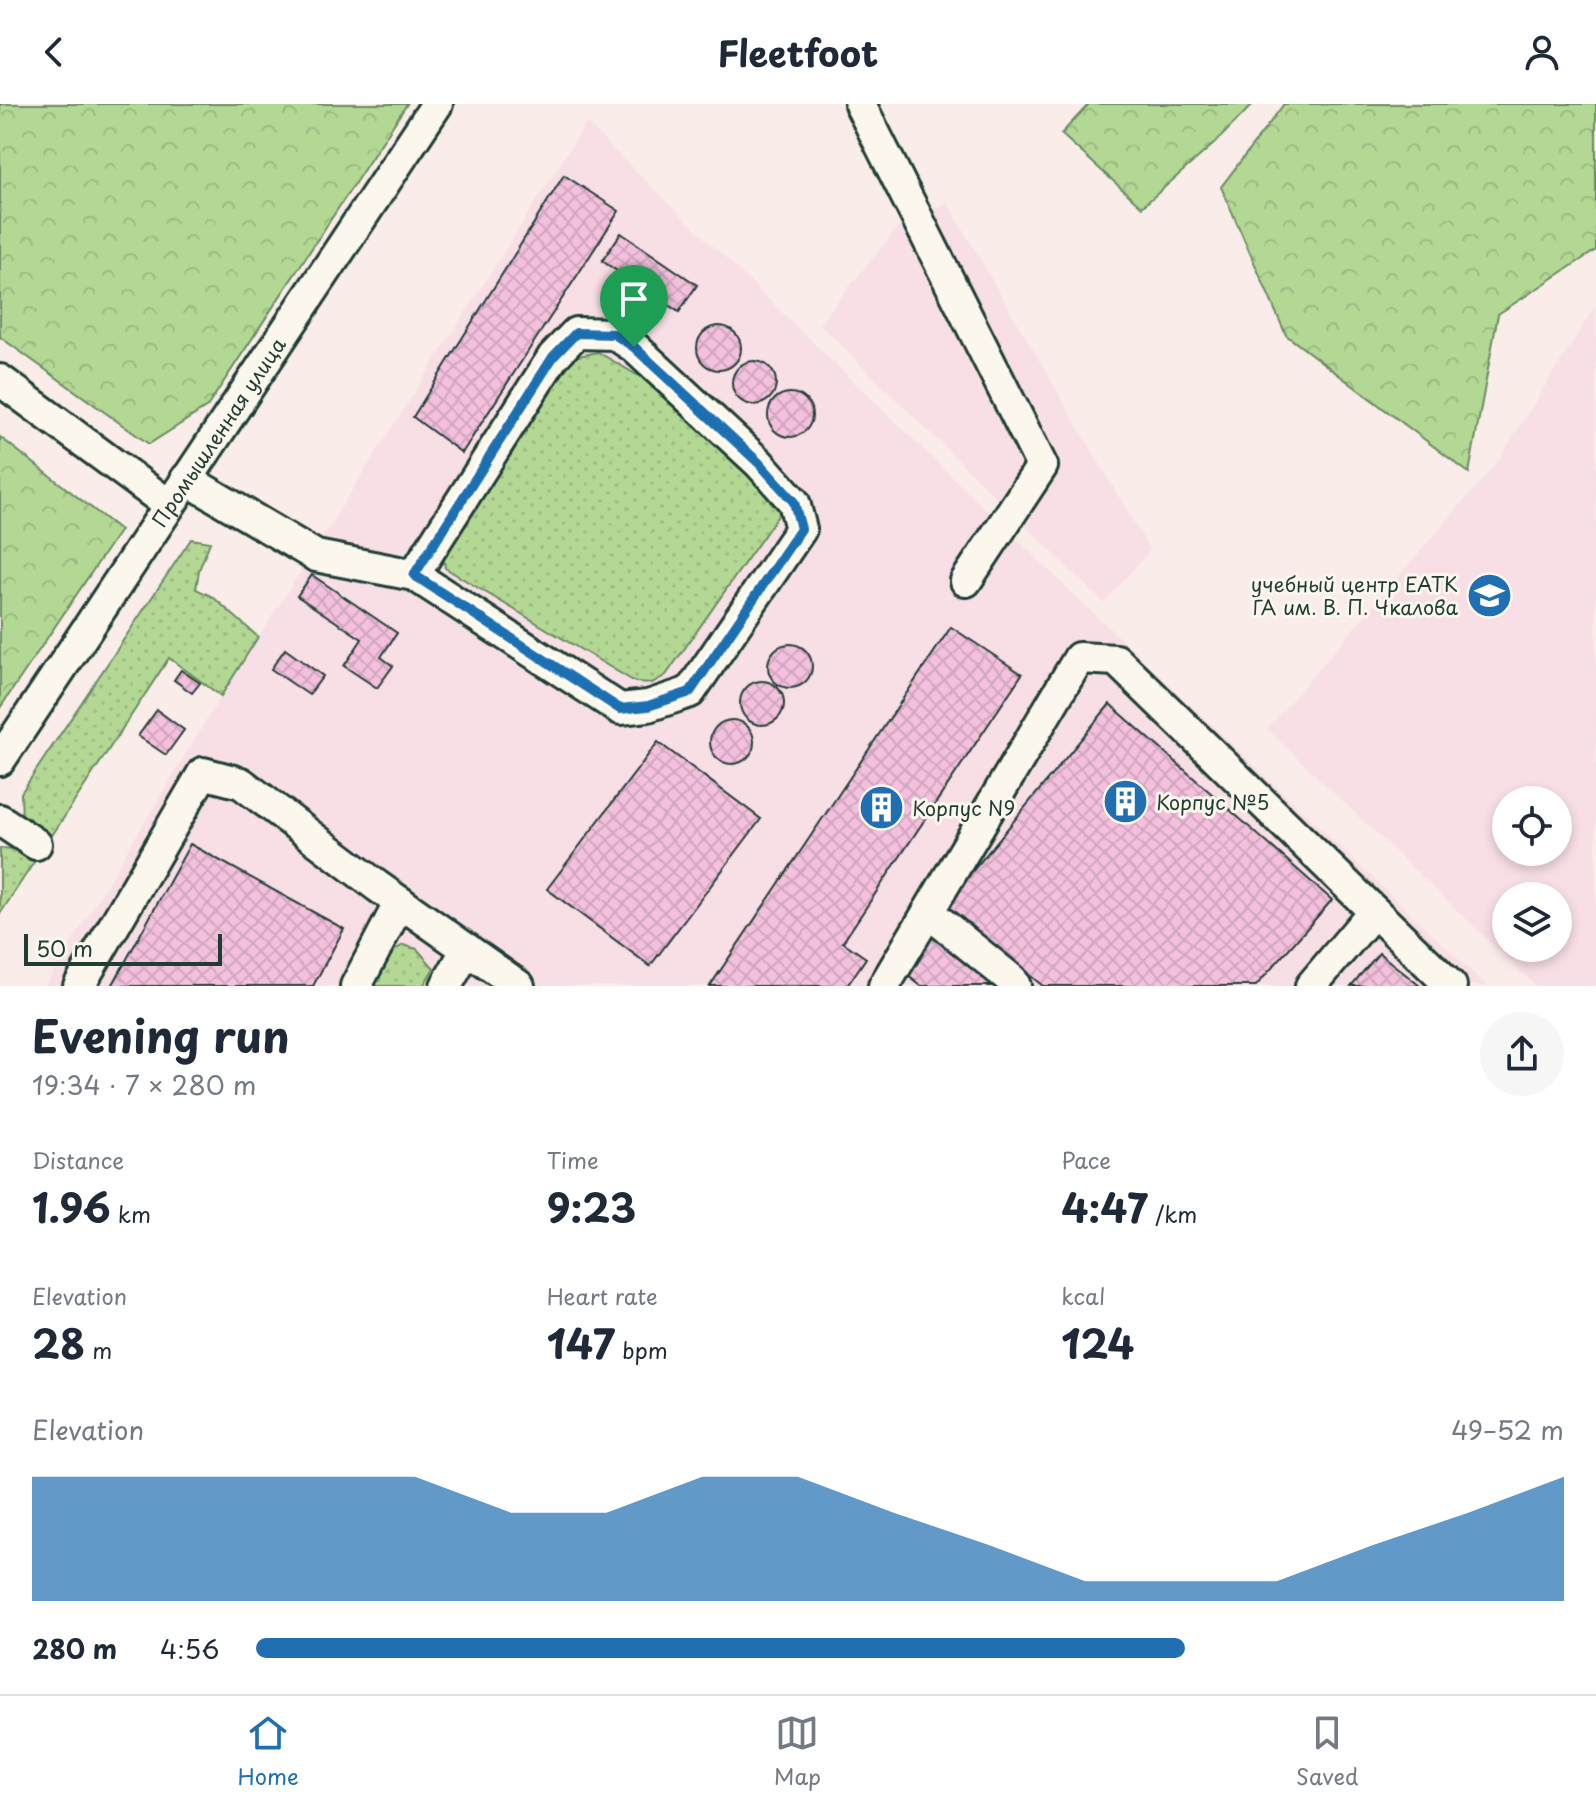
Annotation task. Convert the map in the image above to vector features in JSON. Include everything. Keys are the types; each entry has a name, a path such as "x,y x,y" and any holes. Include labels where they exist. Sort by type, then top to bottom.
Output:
{"street":[{"name":"Промышленная улица","path":"0,760 437,104"},
{"path":"860,104 1042,466 966,581"},
{"path":"186,479 316,556 414,575 620,709 648,706 690,692 801,529 794,502 768,473 634,347 614,334 576,333 553,357 414,575"},
{"path":"0,380 169,505"},
{"path":"884,986 1079,658 1116,660 1451,986"},
{"path":"79,986 203,773 241,783 519,986"},
{"path":"0,820 36,844"},
{"path":"356,986 400,902"},
{"path":"1311,986 1374,911"},
{"path":"928,912 1012,980 1015,986"},
{"path":"446,986 467,949"}],"shaded area":[{"path":"586,123 1088,608 1487,986 45,986 221,696"},
{"path":"947,202 1150,550 1104,603 819,324 898,227"},
{"name":"учебный центр ЕАТК ГА им. В. П. Чкалова","path":"1596,305 1596,986 1536,986 1511,962 1572,962 1572,882 1492,882 1492,944 1267,729 1498,461"}],"green space":[{"path":"0,104 407,104 207,407 149,444 0,337"},
{"path":"1089,104 1253,104 1216,142 1142,207 1061,134"},
{"path":"1284,104 1596,104 1596,250 1498,314 1469,473 1286,335 1221,187"},
{"path":"598,352 637,375 649,376 777,496 779,514 666,675 652,683 635,682 445,568 443,554 574,357"},
{"path":"0,437 120,530 0,708"},
{"path":"191,539 210,542 199,570 196,589 213,597 258,637 221,696 169,658 51,837 22,820 21,793"},
{"path":"0,848 16,849 36,859 0,914"},
{"path":"403,945 417,949 434,968 423,986 369,986 386,956"}],"building":[{"path":"564,175 619,211 462,453 413,417"},
{"path":"621,233 697,285 679,312 602,261"},
{"path":"719,326 735,332 741,348 735,364 719,370 703,364 697,348 703,332"},
{"path":"754,361 770,367 776,383 770,399 754,405 738,399 732,383 738,367"},
{"path":"790,393 806,399 812,415 806,431 790,437 774,431 768,415 774,399"},
{"path":"312,575 397,633 381,657 393,666 377,688 344,666 362,639 297,596"},
{"name":"Корпус N9","path":"951,627 1022,674 843,942 866,958 847,986 710,986"},
{"path":"790,644 806,650 812,666 806,682 790,688 774,682 768,666 774,650"},
{"path":"285,649 323,676 309,695 271,669"},
{"path":"181,670 200,683 192,693 174,680"},
{"path":"762,681 778,687 784,703 778,719 762,725 746,719 740,703 746,687"},
{"name":"Корпус №5","path":"1110,704 1332,900 1256,986 1043,986 943,907"},
{"path":"157,710 184,730 166,755 138,736"},
{"path":"732,720 748,726 754,742 748,758 732,764 716,758 710,742 716,726"},
{"path":"658,742 761,819 650,966 547,889"},
{"path":"190,844 344,929 313,986 112,986"},
{"path":"933,932 1001,986 921,986 902,971"},
{"path":"1379,953 1420,986 1351,986"}],"place":[{"name":"учебный центр ЕАТК ГА им. В. П. Чкалова","path":"1489,595"},
{"name":"Корпус №5","path":"1125,802"},
{"name":"Корпус N9","path":"881,808"}],"route":[{"path":"576,333 614,334 634,347 759,463 794,502 801,529 690,692 648,706 620,709 414,575 553,357 576,333"}]}
